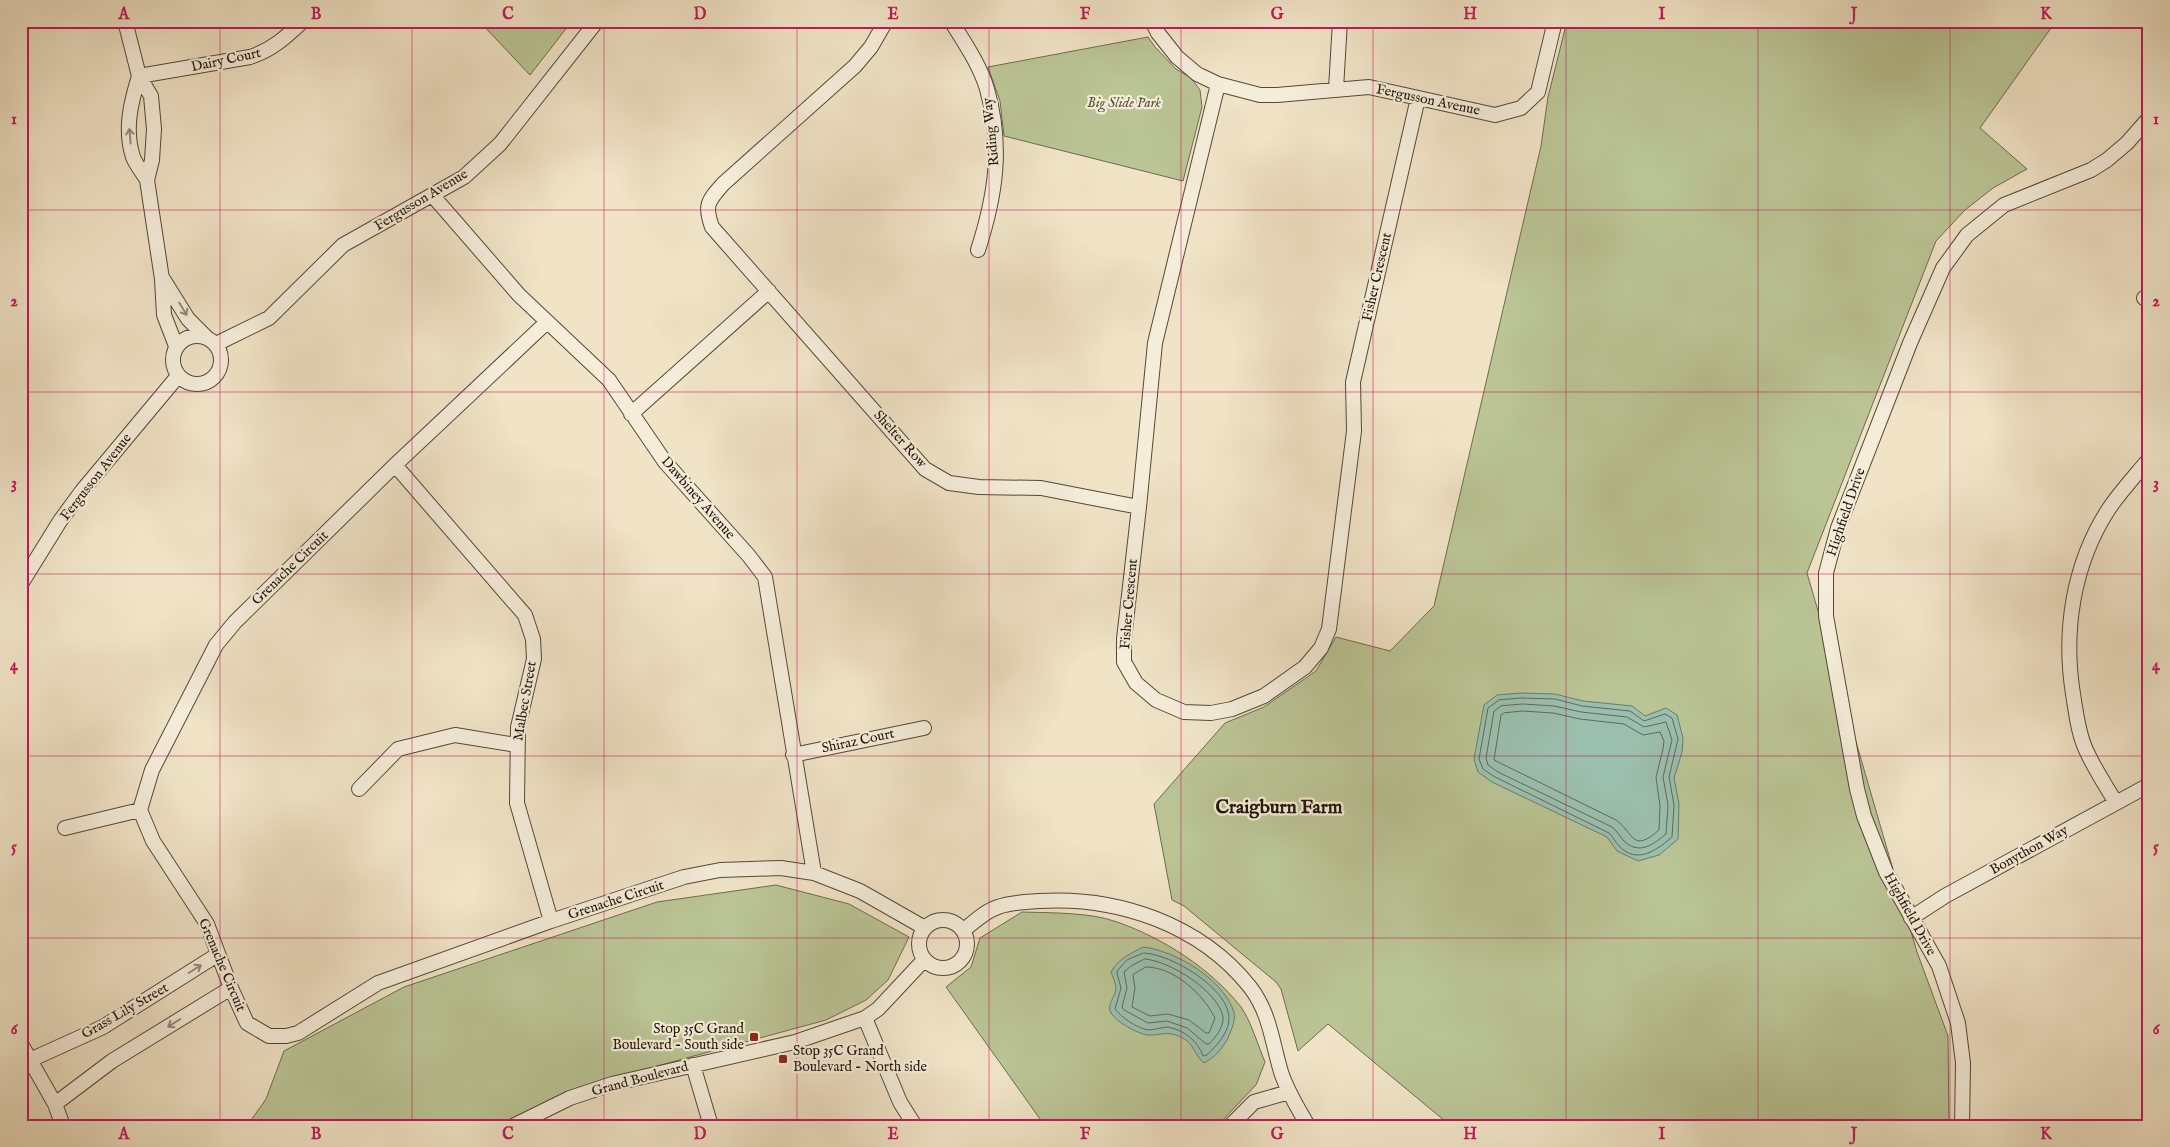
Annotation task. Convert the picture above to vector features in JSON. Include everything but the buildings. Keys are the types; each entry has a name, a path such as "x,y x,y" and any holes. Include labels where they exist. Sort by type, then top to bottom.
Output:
{"street":[{"path":"124,21 139,76 151,96 153,121 152,160 147,180"},
{"name":"Dairy Court","path":"139,76 250,57 266,52 283,40 303,21"},
{"name":"Fergusson Avenue","path":"211,340 269,318 343,245 433,196 464,176 500,144 597,21"},
{"name":"Shelter Row","path":"886,21 871,47 855,66 712,196 706,212 712,227 925,468 949,483 979,487 1041,488 1140,507"},
{"name":"Riding Way","path":"951,21 968,50 986,88 994,126 997,165 990,214 978,250"},
{"name":"Fergusson Avenue","path":"1152,21 1158,33 1177,57 1198,74 1218,84 1260,95 1369,88 1495,115 1521,108 1538,92 1555,21"},
{"path":"1336,89 1340,21"},
{"path":"139,76 131,102 128,136 134,158 147,180 162,279 164,315 176,346"},
{"name":"Fisher Crescent","path":"1218,84 1154,343 1140,507 1124,639 1124,662 1136,683 1156,700 1184,712 1211,713 1232,709 1264,696 1305,667 1321,648 1329,629 1354,431 1353,382 1418,98"},
{"name":"Highfield Drive","path":"1962,1126 1963,1063 1958,1023 1939,966 1886,872 1875,847 1857,789 1826,616 1825,594 1831,548 1910,343 1944,268 1954,251 1967,235 2004,205 2091,170 2107,160 2149,118"},
{"name":"Dawbiney Avenue","path":"433,196 519,295 609,380 665,462 749,556 764,577 814,873"},
{"path":"162,279 188,319 211,340 221,360 220,368 209,381 193,384 178,376 172,358 176,346 190,336 198,335 211,340"},
{"path":"631,414 769,291"},
{"name":"Grenache Circuit","path":"547,322 395,465 235,622 216,645 152,770 140,810 153,841 207,924 230,988 247,1023 269,1036 286,1036 298,1033 378,983 552,921 684,877 720,870 781,868 814,873 860,890 924,928"},
{"name":"Fergusson Avenue","path":"21,584 60,521 82,491 178,376"},
{"path":"2116,803 2086,749 2077,718 2070,666 2070,618 2080,574 2096,534 2108,510 2149,459"},
{"name":"Malbec Street","path":"395,465 525,615 533,638 534,659 518,727 516,745 518,803 552,921"},
{"name":"Shiraz Court","path":"793,755 924,728"},
{"path":"359,789 398,749 455,734 516,745"},
{"name":"Bonython Way","path":"1911,918 1945,896 2149,785"},
{"path":"65,828 140,810"},
{"path":"964,930 998,907 1019,903 1069,900 1120,906 1169,924 1214,951 1250,987 1270,1024 1281,1072 1288,1092 1308,1126"},
{"path":"945,919 952,921 964,930 967,938 965,954 954,966 938,968 930,965 920,954 918,940 924,928 937,920 945,919"},
{"name":"Grass Lily Street","path":"30,1060 103,1027 217,955"},
{"name":"Grand Boulevard","path":"513,1126 570,1098 612,1084 794,1042 865,1018 878,1009 924,960"},
{"path":"55,1104 112,1061 230,988"},
{"path":"865,1018 900,1102 915,1126"},
{"path":"21,1044 55,1104 63,1126"},
{"path":"693,1064 711,1126"},
{"path":"1230,1126 1254,1102 1288,1092"}],"green space":[{"path":"479,21 572,21 530,75"},
{"path":"1567,21 2056,21 1980,128 2027,169 1993,188 1965,210 1936,241 1807,573 1917,952 1948,1036 1949,1126 1451,1126 1328,1024 1298,1051 1281,989 1276,982 1184,906 1172,900 1154,804 1225,723 1264,707 1316,671 1336,637 1390,651 1434,606 1541,146 1548,97"},
{"name":"Big Slide Park","path":"1148,37 1176,69 1191,78 1200,90 1202,107 1183,181 1004,136 1000,101 988,67"},
{"path":"776,885 849,904 909,937 888,980 866,1000 826,1020 580,1087 500,1126 247,1126 266,1099 284,1051 404,987 657,902"},
{"path":"1022,912 1095,916 1117,922 1168,946 1200,967 1229,993 1248,1019 1265,1062 1256,1085 1217,1126 1045,1126 946,987 971,967 980,938"}],"water":[{"path":"1522,693 1555,694 1583,701 1632,706 1645,716 1666,708 1677,715 1683,738 1682,752 1674,778 1679,804 1678,839 1659,855 1638,861 1617,851 1607,837 1492,782 1478,772 1474,759 1484,705 1497,695"},
{"path":"1143,947 1170,954 1197,969 1220,988 1228,1000 1234,1012 1232,1029 1221,1049 1204,1063 1192,1046 1181,1037 1167,1034 1143,1034 1132,1030 1111,1013 1110,1003 1115,994 1116,987 1111,972 1121,960"}],"place":[{"name":"Stop 35C Grand Boulevard - South side","path":"754,1037"},
{"name":"Stop 35C Grand Boulevard - North side","path":"783,1059"}],"district":[{"name":"Craigburn Farm","path":"1279,808"}]}
